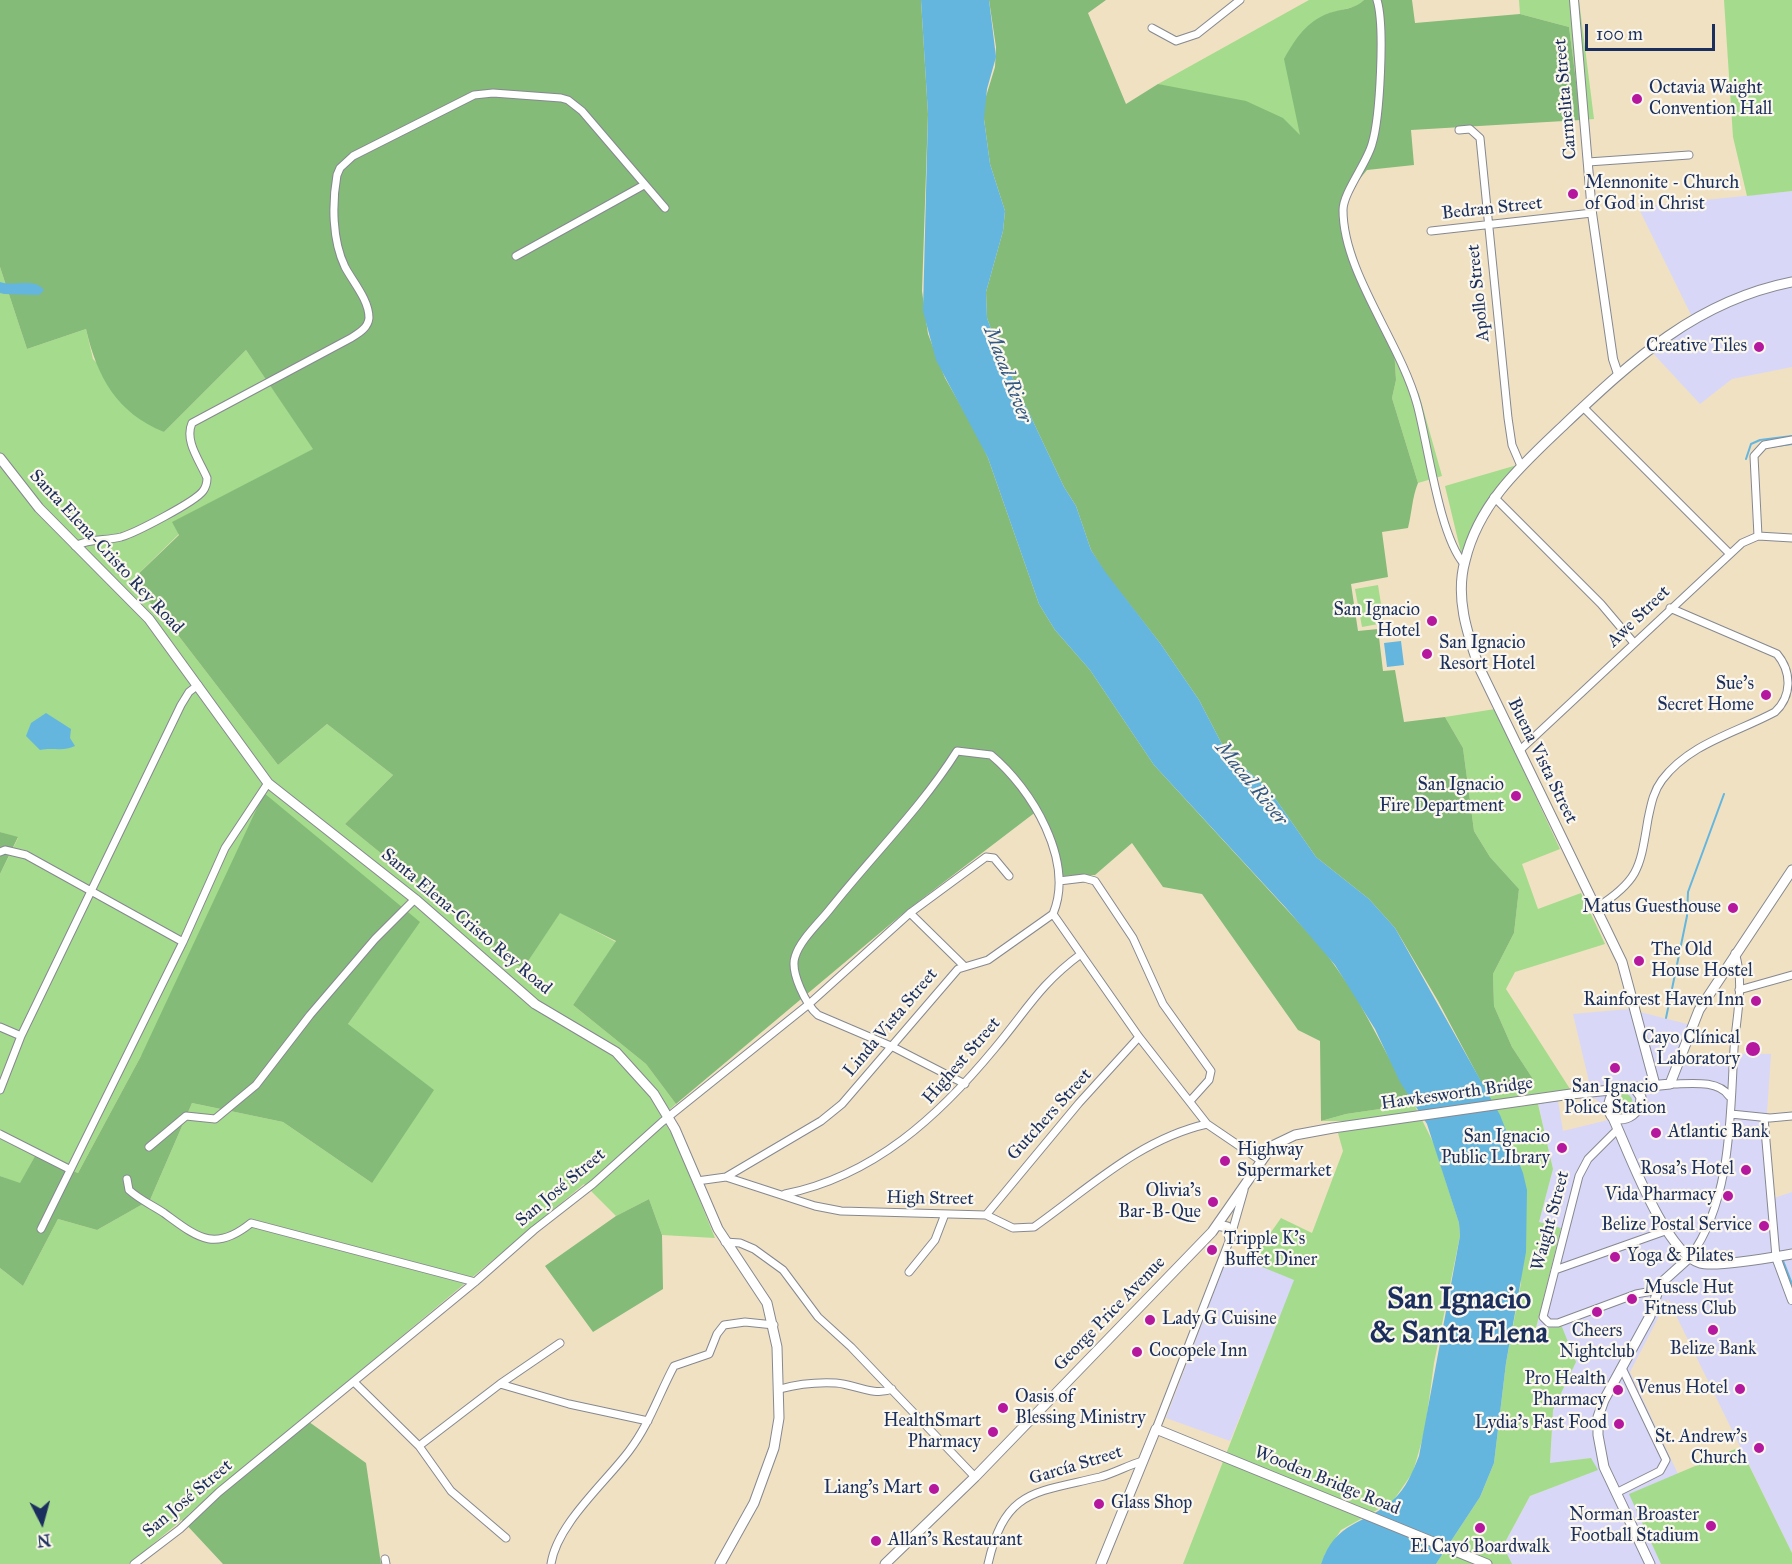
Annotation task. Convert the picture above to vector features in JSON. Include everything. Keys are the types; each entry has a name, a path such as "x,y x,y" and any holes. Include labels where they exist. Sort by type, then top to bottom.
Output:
{"main road":[{"name":"Buena Vista Street","path":"1655,1085 1629,982 1596,908 1486,684 1467,632 1462,605 1464,564 1478,524 1494,497 1521,466 1618,374 1650,347 1706,313 1743,296 1792,282"},
{"name":"Santa Elena-Cristo Rey Road","path":"0,458 32,500 149,619 268,783 415,899 535,1004 616,1052 646,1082 668,1117 725,1242 762,1293 774,1325 780,1389 778,1427 770,1460 754,1503 720,1564"},
{"path":"1792,870 1699,1010 1670,1084 1617,1089 1608,1106 1651,1203 1675,1241 1690,1257 1705,1264 1792,1254"},
{"path":"1613,1118 1628,1118 1637,1111 1641,1097 1634,1087"},
{"name":"Hawkesworth Bridge","path":"1348,1126 1617,1089"},
{"name":"George Price Avenue","path":"885,1564 975,1477 1217,1225 1260,1160 1272,1146 1286,1138 1348,1126"},
{"path":"1217,1225 1227,1227 1230,1239"},
{"path":"1675,1241 1677,1251 1675,1270"},
{"path":"1650,1564 1604,1467 1598,1435 1601,1408 1650,1316 1658,1290 1665,1278 1690,1257"},
{"name":"George Price Avenue","path":"1101,1564 1156,1429"},
{"name":"Wooden Bridge Road","path":"1156,1429 1482,1562"}],"street":[{"path":"1152,28 1176,41 1197,34 1240,0"},
{"path":"1377,0 1381,41 1373,144 1342,207 1345,238 1416,402 1442,511 1454,549 1464,564"},
{"name":"Carmelita Street","path":"1574,0 1592,213 1613,359 1618,374"},
{"path":"75,546 92,539 116,538 130,534 199,496 207,484 207,478 189,435 192,423 351,338 366,326 369,321 367,307 341,257 336,232 337,174 353,156 474,95 493,93 568,100 582,111 665,208"},
{"name":"Apollo Street","path":"1459,129 1470,129 1480,138 1508,418 1512,445 1521,466"},
{"path":"1588,162 1689,155"},
{"path":"516,256 644,185"},
{"name":"Bedran Street","path":"1431,231 1592,213"},
{"path":"1583,407 1729,554"},
{"path":"1792,440 1764,445 1754,456 1758,536 1792,538"},
{"path":"1494,497 1600,604 1634,643"},
{"name":"Awe Street","path":"1519,751 1729,554 1742,543 1758,536"},
{"path":"1596,908 1622,891 1637,871 1652,800 1662,780 1687,756 1715,738 1775,712 1782,705 1790,688 1788,668 1777,654 1670,608"},
{"path":"0,1090 21,1036 181,705 198,685"},
{"path":"965,1084 893,1047 818,1015 809,1004 794,968 798,949 858,874 941,777 957,751 991,755 1020,787 1047,830 1058,860 1059,881 1053,914 1139,1037 1208,1124 1260,1160"},
{"path":"41,1229 183,942 225,848 268,783"},
{"path":"0,852 5,850 26,855 183,942"},
{"name":"San José Street","path":"134,1564 180,1529 219,1492 444,1305 475,1282 668,1117 809,1004 910,913 986,857 994,858 1009,876"},
{"path":"1059,881 1084,878 1095,881 1127,927 1163,1004 1211,1071 1209,1080 1191,1100"},
{"path":"149,1147 186,1116 215,1119 256,1086 310,1015 375,939 415,899"},
{"path":"910,913 963,965"},
{"name":"Linda Vista Street","path":"726,1178 826,1118 851,1095 893,1047 922,1009 963,965 988,960 1022,933 1053,914"},
{"path":"1690,1257 1701,1240 1715,1203 1728,1146 1731,1114 1729,1096 1733,1078 1739,990 1739,969 1735,953"},
{"name":"Highest Street","path":"782,1195 836,1179 867,1162 925,1124 965,1084 1042,987 1061,968 1081,954"},
{"path":"1739,990 1792,975"},
{"path":"0,1027 21,1036"},
{"name":"Gutchers Street","path":"986,1215 1059,1126 1139,1037"},
{"path":"1670,1084 1713,1085 1725,1090 1729,1096"},
{"path":"1731,1114 1764,1118 1792,1116"},
{"path":"1764,1118 1776,1257 1792,1300"},
{"name":"High Street","path":"697,1181 726,1178 841,1211 986,1215 1013,1228 1034,1227 1152,1144 1176,1133 1208,1124"},
{"name":"Waight Street","path":"1618,1129 1584,1165 1556,1270 1542,1312 1545,1321 1558,1323 1636,1294 1658,1290"},
{"path":"0,1134 69,1169"},
{"path":"127,1179 129,1190 143,1202 154,1207 188,1232 205,1239 219,1240 235,1236 251,1223 475,1282"},
{"name":"George Price Avenue","path":"1156,1429 1230,1239 1247,1181"},
{"path":"909,1272 935,1240 945,1214"},
{"path":"1556,1270 1668,1230"},
{"path":"725,1242 741,1243 773,1261 790,1279 818,1317 892,1389 975,1477"},
{"path":"551,1564 557,1545 566,1530 630,1450 648,1421 674,1366 709,1354 717,1334 724,1325 746,1322 774,1325"},
{"path":"419,1446 500,1384 560,1344"},
{"path":"1616,1493 1660,1471 1666,1460 1622,1368"},
{"path":"354,1382 419,1446 451,1491 506,1539"},
{"path":"780,1389 821,1383 847,1384 878,1392 892,1389"},
{"path":"500,1384 569,1404 648,1421"},
{"name":"García Street","path":"988,1564 996,1531 1018,1503 1049,1487 1102,1476 1143,1461"}],"shaded area":[{"path":"1792,191 1792,367 1732,379 1700,404 1649,349 1694,321 1638,207"},
{"path":"1628,1009 1695,1026 1688,1053 1771,1054 1766,1127 1771,1199 1792,1192 1792,1286 1788,1288 1792,1297 1792,1553 1668,1299 1630,1372 1678,1474 1630,1494 1661,1564 1512,1564 1503,1546 1530,1496 1597,1470 1590,1458 1550,1464 1553,1410 1576,1362 1536,1329 1561,1229 1539,1222 1553,1169 1538,1103 1558,1101 1563,1131 1608,1120 1596,1099 1572,1099 1570,1089 1590,1086 1573,1014"},
{"path":"1229,1253 1295,1280 1230,1441 1166,1418"}],"green space":[{"path":"0,0 921,0 928,114 922,291 928,334 945,378 988,458 1039,604 1055,630 1090,670 1154,765 1323,949 1354,993 1414,1104 1346,1114 1321,1121 1320,1041 1298,1030 1202,894 1163,887 1132,843 1095,875 1063,876 1055,844 1037,811 906,911 676,1104 646,1064 573,1005 616,941 560,913 523,969 345,824 393,775 327,724 278,765 171,626 131,581 179,535 172,522 313,449 246,350 164,432 134,415 112,391 96,363 86,329 27,349 0,267"},
{"path":"989,0 1106,0 1088,13 1126,104 1158,84 1246,101 1283,118 1300,135 1284,59 1302,32 1314,21 1329,13 1353,7 1364,0 1412,0 1415,23 1520,14 1569,27 1581,120 1411,130 1414,165 1367,170 1345,197 1340,212 1361,276 1394,348 1396,380 1392,398 1418,483 1408,528 1382,532 1388,577 1351,584 1358,631 1378,629 1383,671 1395,670 1404,722 1445,717 1463,748 1474,831 1490,857 1519,889 1514,933 1493,974 1494,1006 1512,1047 1533,1079 1488,1095 1438,1001 1395,928 1369,899 1316,857 1270,791 1225,750 1199,700 1160,643 1105,573 1091,550 1076,506 1064,487 997,345 987,318 986,292 1003,231 1005,211 990,164 984,119 984,103 995,67 996,47"},
{"path":"1309,0 1364,0 1360,5 1327,14 1301,136 1158,84"},
{"path":"1519,0 1579,0 1594,119 1581,120 1569,27 1520,14"},
{"path":"1724,0 1792,0 1792,191 1747,196 1733,137"},
{"path":"0,267 27,349 86,329 93,359 164,432 246,350 314,449 173,522 179,534 131,581 171,626 278,765 327,724 393,775 345,824 523,969 560,912 616,942 573,1005 646,1064 676,1104 661,1117 675,1139 715,1238 662,1235 649,1199 616,1216 584,1184 129,1564 0,1564 0,1268 23,1286 58,1219 97,1230 150,1200 192,1103 283,1122 372,1183 348,1024 419,922 141,1056 78,1173 35,1156 20,1184 0,1176 0,874 18,838 0,832"},
{"path":"1394,348 1419,394 1442,476 1418,483 1392,398 1396,380"},
{"path":"1524,463 1489,503 1464,565 1445,486"},
{"path":"1378,585 1384,623 1362,627 1355,589"},
{"path":"1495,709 1560,849 1522,864 1538,909 1581,893 1605,944 1515,972 1506,989 1570,1089 1572,1099 1538,1104 1553,1169 1539,1222 1561,1228 1536,1328 1562,1327 1576,1362 1553,1410 1550,1463 1591,1458 1598,1470 1530,1496 1503,1546 1512,1564 1436,1564 1480,1497 1494,1463 1506,1363 1521,1283 1518,1155 1488,1095 1533,1079 1512,1047 1494,1006 1493,974 1514,933 1519,889 1490,857 1474,831 1463,748 1445,717"},
{"path":"264,793 420,922 348,1024 434,1090 372,1183 283,1122 192,1103 150,1200 97,1230 58,1219 23,1286 0,1268 0,1176 20,1183 35,1156 78,1173 141,1056"},
{"path":"0,832 18,837 0,874"},
{"path":"1621,1092 1629,1096 1633,1104 1629,1112 1621,1116 1613,1112 1609,1104 1613,1096"},
{"path":"1414,1104 1434,1144 1459,1223 1460,1236 1434,1363 1425,1430 1413,1472 1393,1501 1341,1530 1321,1564 1183,1564 1294,1280 1250,1262 1281,1218 1312,1233 1343,1151 1338,1133 1348,1130 1347,1121 1321,1121 1346,1114"},
{"path":"649,1199 662,1235 663,1289 593,1332 545,1266 616,1216"},
{"path":"305,1419 366,1463 381,1564 223,1564 182,1520"},
{"name":"Norman Broaster Football Stadium","path":"1740,1447 1792,1553 1792,1564 1661,1564 1629,1494"}],"water":[{"name":"Macal River","path":"921,0 989,0 996,57 987,89 984,119 990,164 1005,211 1003,231 986,292 987,318 997,345 1064,487 1076,506 1091,550 1199,700 1225,750 1270,791 1316,857 1369,899 1395,928 1500,1115 1523,1173 1527,1190 1526,1252 1506,1363 1494,1463 1480,1497 1436,1564 1321,1564 1334,1539 1343,1531 1372,1515 1398,1496 1409,1480 1419,1456 1460,1236 1459,1223 1427,1124 1400,1082 1375,1029 1335,965 1286,908 1154,765 1090,670 1055,630 1039,604 988,458 936,360 923,311 928,114"},
{"path":"0,282 30,283 44,290 39,295 4,294 0,293"},
{"path":"1401,641 1404,665 1387,667 1384,643"},
{"path":"46,713 71,729 70,738 75,746 66,749 40,750 26,736 31,723"}],"waterway":[{"path":"1746,459 1751,444 1760,440 1792,436"},
{"path":"1770,447 1792,444"},
{"path":"1666,1018 1687,916 1688,892 1724,794"},
{"path":"1782,1258 1792,1284"}],"place":[{"name":"Octavia Waight Convention Hall","path":"1637,99"},
{"name":"Mennonite - Church of God in Christ","path":"1573,194"},
{"name":"Creative Tiles","path":"1759,347"},
{"name":"San Ignacio Hotel","path":"1432,621"},
{"name":"San Ignacio Resort Hotel","path":"1427,654"},
{"name":"Sue's Secret Home","path":"1766,695"},
{"name":"San Ignacio Fire Department","path":"1516,796"},
{"name":"Matus Guesthouse","path":"1733,908"},
{"name":"The Old House Hostel","path":"1639,961"},
{"name":"Rainforest Haven Inn","path":"1756,1001"},
{"name":"Cayo Clínical Laboratory","path":"1753,1049"},
{"name":"San Ignacio Police Station","path":"1615,1068"},
{"name":"Atlantic Bank","path":"1656,1133"},
{"name":"San Ignacio Public LIbrary","path":"1562,1148"},
{"name":"Highway Supermarket","path":"1225,1161"},
{"name":"Rosa's Hotel","path":"1746,1170"},
{"name":"Vida Pharmacy","path":"1728,1196"},
{"name":"Olivia's Bar-B-Que","path":"1213,1202"},
{"name":"Belize Postal Service","path":"1764,1226"},
{"name":"Tripple K's Buffet Diner","path":"1212,1250"},
{"name":"Yoga & Pilates","path":"1615,1257"},
{"name":"Muscle Hut Fitness Club","path":"1632,1299"},
{"name":"Cheers Nightclub","path":"1597,1312"},
{"name":"Lady G Cuisine","path":"1150,1320"},
{"name":"Belize Bank","path":"1713,1330"},
{"name":"Cocopele Inn","path":"1137,1352"},
{"name":"Venus Hotel","path":"1740,1389"},
{"name":"Pro Health Pharmacy","path":"1618,1390"},
{"name":"Oasis of Blessing Ministry","path":"1003,1408"},
{"name":"Lydia's Fast Food","path":"1619,1424"},
{"name":"HealthSmart Pharmacy","path":"993,1432"},
{"name":"St. Andrew's Church","path":"1759,1448"},
{"name":"Liang's Mart","path":"934,1489"},
{"name":"Glass Shop","path":"1099,1504"},
{"name":"Norman Broaster Football Stadium","path":"1711,1526"},
{"name":"El Cayó Boardwalk","path":"1480,1528"},
{"name":"Allan's Restaurant","path":"876,1541"}],"district":[{"name":"San Ignacio & Santa Elena","path":"1459,1318"}]}
